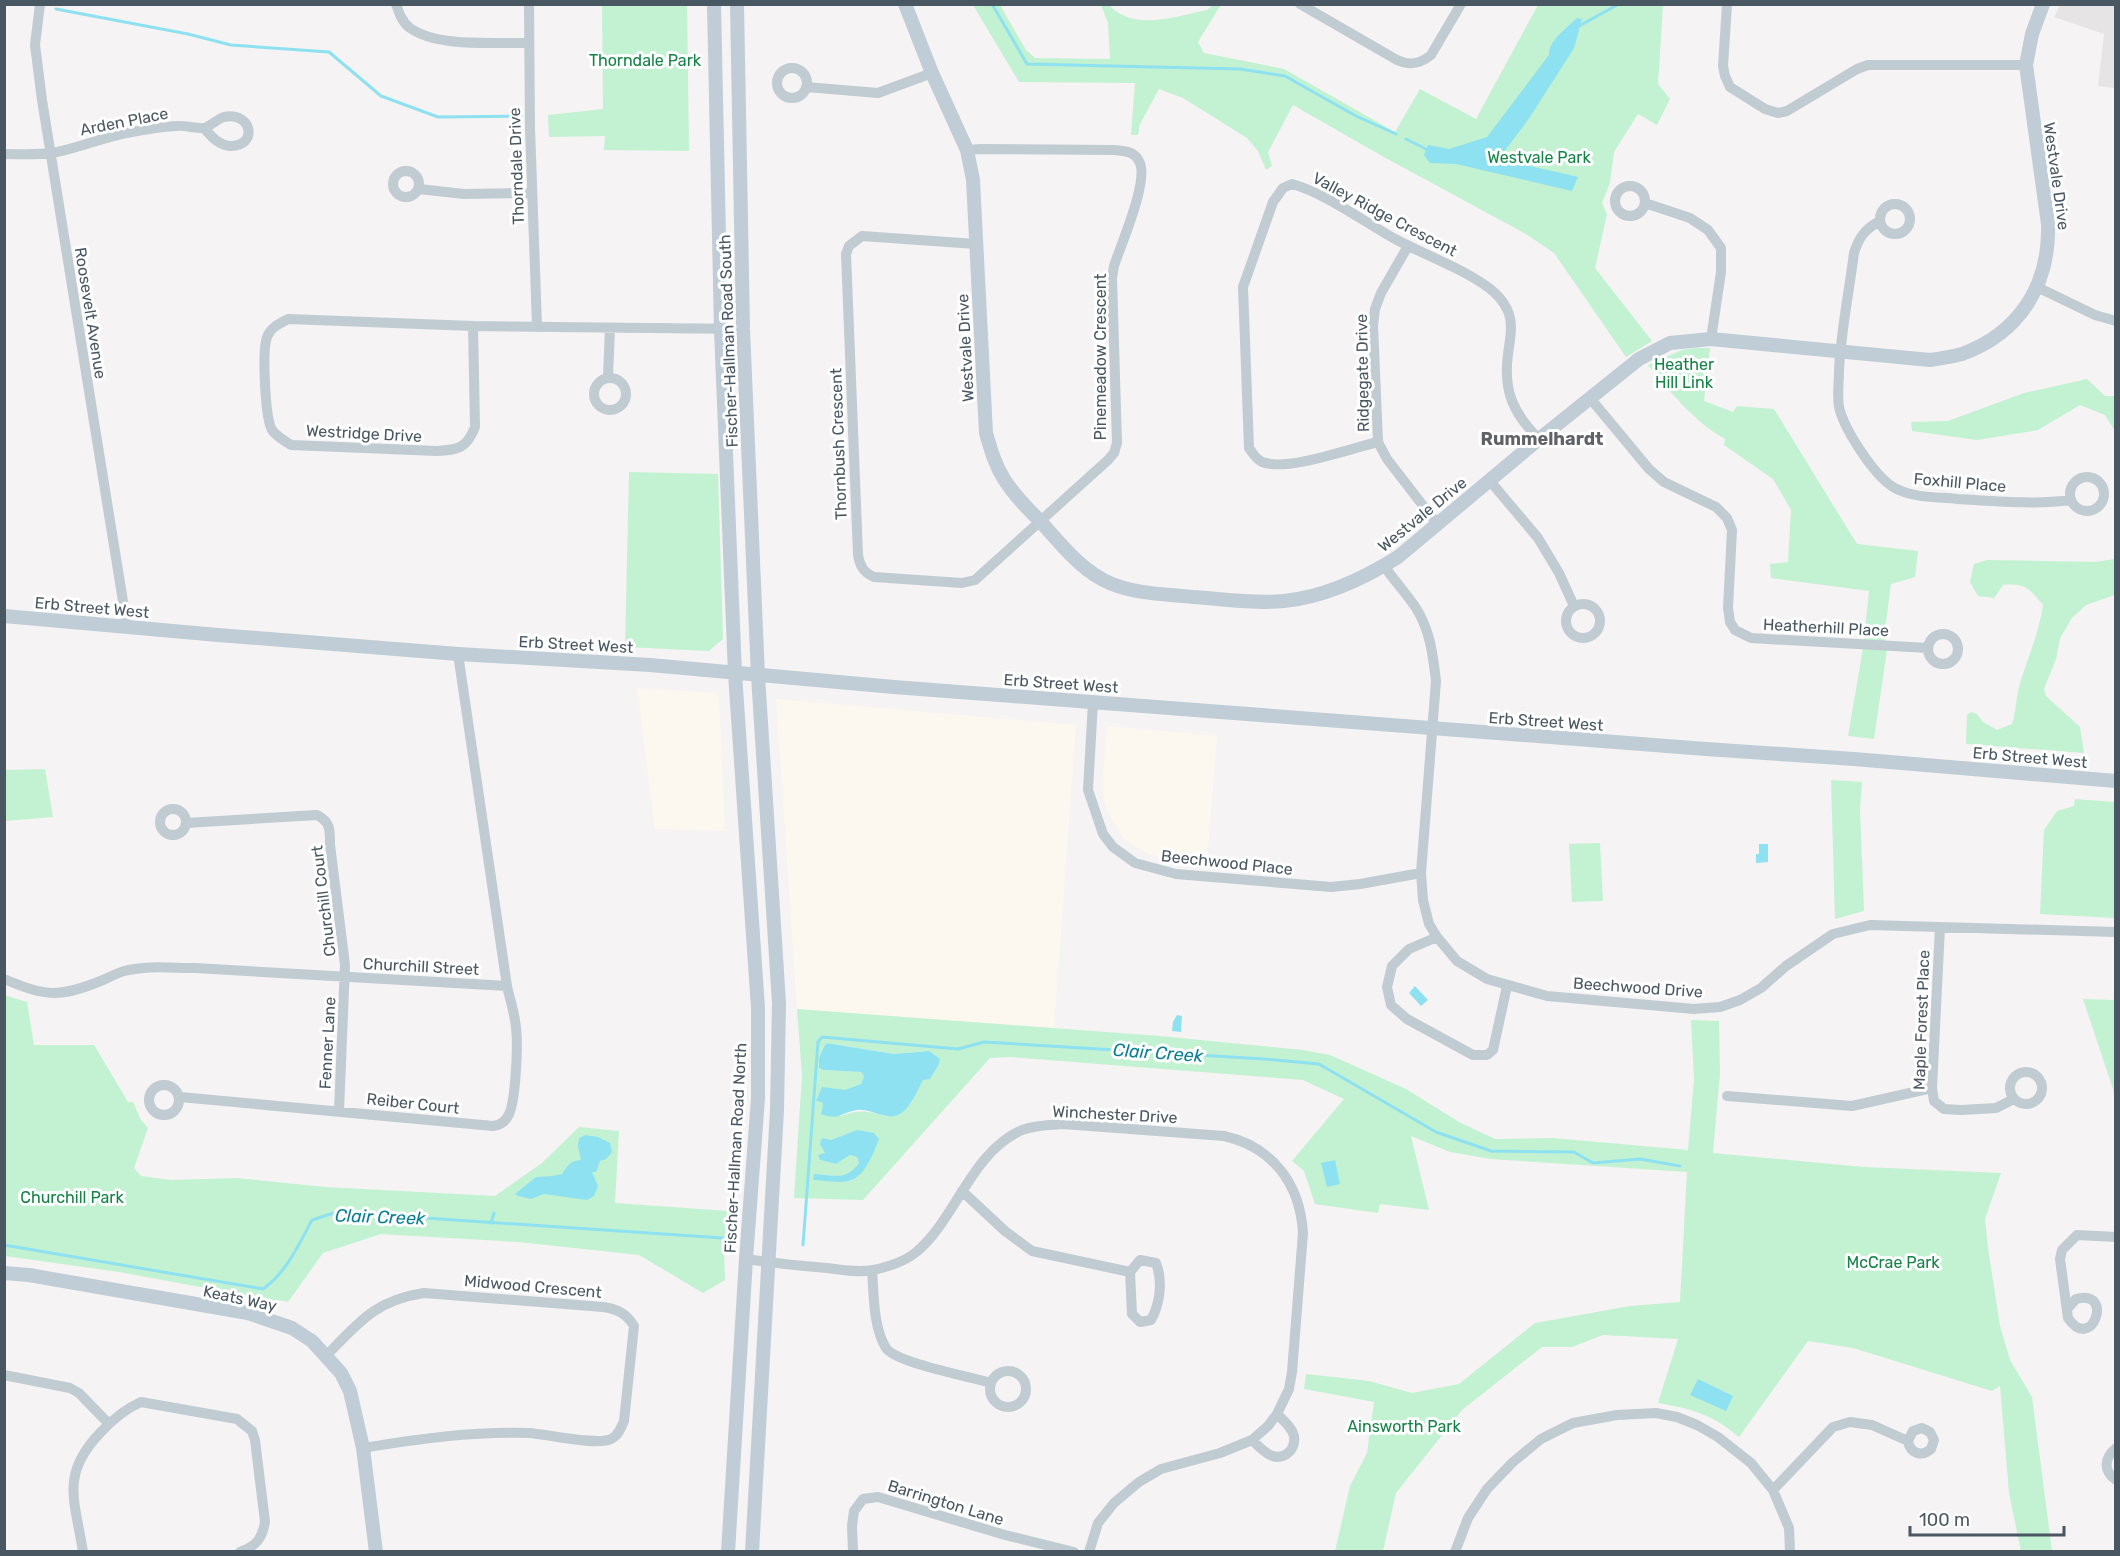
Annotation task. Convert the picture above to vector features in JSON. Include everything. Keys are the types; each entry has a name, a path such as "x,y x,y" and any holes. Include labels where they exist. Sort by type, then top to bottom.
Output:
{"main road":[{"name":"Fischer-Hallman Road South","path":"714,4 721,330 735,674"},
{"name":"Fischer-Hallman Road South","path":"737,4 743,329 758,676"},
{"name":"Westvale Drive","path":"905,4 932,73 967,150 973,180 986,433 993,457 1004,478 1014,494 1065,549 1088,570 1110,584 1139,592 1250,601 1284,601 1320,595 1384,566 1438,525 1638,359 1670,343 1711,339 1930,360 1960,354 1998,337 2016,320 2030,301 2044,272 2049,245 2026,65 2032,34 2043,4"},
{"name":"Erb Street West","path":"4,616 173,632 458,654 650,665 758,676 2115,781"},
{"name":"Fischer-Hallman Road North","path":"728,1551 758,1098 758,1008 735,674"},
{"path":"752,1551 778,1080 779,1002 758,676"},
{"name":"Keats Way","path":"4,1273 29,1275 248,1313 292,1328 312,1341 341,1373 350,1391 363,1448 376,1551"}],"street":[{"name":"Roosevelt Avenue","path":"40,4 35,45 50,153 127,626"},
{"path":"396,4 399,15 410,27 429,37 456,41 529,43"},
{"name":"Thorndale Drive","path":"529,4 537,326"},
{"path":"1300,4 1397,60 1414,63 1431,56 1461,4"},
{"path":"1727,4 1723,66 1727,82 1739,94 1765,109 1779,113 1795,107 1857,69 1868,65 2026,65"},
{"path":"806,87 878,93 932,73"},
{"name":"Arden Place","path":"4,154 50,153 125,133 176,126 204,128"},
{"name":"Pinemeadow Crescent","path":"967,150 1125,151 1136,157 1143,171 1140,189 1112,278 1117,443 1114,453 1108,460 1040,521"},
{"name":"Valley Ridge Crescent","path":"1378,442 1299,462 1271,464 1262,462 1249,448 1243,287 1273,202 1283,188 1292,184 1310,191 1408,246 1453,267 1500,297 1511,321 1508,392 1521,420 1539,439"},
{"path":"419,189 464,194 532,192"},
{"path":"1646,203 1690,218 1708,230 1721,248 1721,272 1711,339"},
{"name":"Foxhill Place","path":"1880,221 1868,228 1859,238 1854,252 1838,392 1839,406 1844,421 1863,453 1883,480 1898,490 1921,496 2051,503 2071,500"},
{"name":"Thornbush Crescent","path":"976,244 873,235 862,236 849,246 846,254 860,566 867,573 882,579 962,583 975,580 1040,521"},
{"name":"Ridgegate Drive","path":"1408,246 1375,309 1373,325 1378,442 1387,459 1438,525"},
{"path":"2037,287 2095,315 2115,321"},
{"name":"Westridge Drive","path":"473,326 475,428 470,440 462,447 437,452 291,445 278,437 272,429 267,411 266,338 271,330 288,319 473,326 743,329"},
{"path":"608,377 610,328"},
{"name":"Heatherhill Place","path":"1590,398 1649,469 1664,482 1716,507 1727,518 1731,530 1730,622 1742,635 1751,638 1928,648"},
{"path":"1490,481 1538,538 1559,573 1574,606"},
{"name":"Beechwood Drive","path":"1384,566 1415,608 1426,628 1432,650 1436,681 1421,873 1423,900 1429,924 1437,937 1457,961 1487,979 1547,996 1694,1009 1720,1006 1740,1000 1761,988 1786,966 1833,934 1870,925 2115,932"},
{"name":"Churchill Street","path":"4,979 32,990 52,994 73,991 124,971 145,967 507,986 458,654"},
{"name":"Beechwood Place","path":"1093,702 1088,790 1103,834 1113,847 1135,863 1176,874 1331,887 1421,873"},
{"name":"Churchill Court","path":"186,823 317,815 325,819 330,827 345,977"},
{"name":"Maple Forest Place","path":"1940,927 1932,1088 1934,1101 1944,1110 1996,1108 2014,1099"},
{"path":"1437,937 1409,950 1392,966 1387,987 1391,1005 1407,1019 1473,1055 1487,1055 1493,1050 1507,986"},
{"name":"Fenner Lane","path":"339,1111 345,977"},
{"name":"Reiber Court","path":"180,1097 500,1125 511,1111 517,1060 516,1027 507,986"},
{"path":"1727,1096 1852,1106 1932,1088"},
{"name":"Winchester Drive","path":"746,1259 854,1271 872,1270 895,1264 914,1254 929,1239 986,1158 1000,1144 1022,1130 1041,1125 1063,1124 1224,1136 1236,1139 1265,1154 1281,1168 1302,1212 1303,1233 1289,1389 1277,1414 1268,1426 1252,1440 1220,1453 1161,1469 1139,1482 1114,1503 1098,1523 1089,1551"},
{"path":"962,1191 1005,1231 1032,1251 1130,1272"},
{"path":"2068,1308 2060,1258 2062,1250 2077,1235 2115,1237"},
{"path":"1140,1260 1156,1263 1160,1273 1159,1295 1157,1308 1151,1320 1140,1322 1132,1314 1130,1272 1140,1260"},
{"path":"872,1270 880,1337 888,1351 905,1360 991,1383"},
{"name":"Midwood Crescent","path":"327,1355 364,1317 383,1304 404,1296 424,1293 603,1307 618,1310 627,1316 634,1326 624,1421 619,1432 610,1440 595,1441 529,1433 467,1433 363,1448"},
{"path":"4,1375 70,1388 79,1393 109,1424"},
{"path":"83,1551 73,1475 80,1457 109,1424 129,1407 141,1402 237,1419 252,1431 265,1522 263,1534 257,1542 240,1551"},
{"path":"1455,1551 1468,1518 1487,1489 1513,1462 1541,1439 1573,1423 1606,1417 1656,1413 1677,1417 1697,1425 1718,1437 1751,1462 1773,1490 1789,1528 1790,1551"},
{"path":"1252,1440 1268,1455 1279,1458 1287,1455 1293,1447 1294,1436 1277,1414"},
{"path":"1773,1490 1833,1427 1850,1422 1872,1425 1908,1441"},
{"path":"2115,1448 2109,1453 2106,1467 2115,1480"},
{"name":"Barrington Lane","path":"854,1551 854,1511 863,1499 878,1497 1005,1535 1074,1551"}],"shaded area":[{"path":"2060,5 2115,5 2115,88 2098,86 2104,34 2054,17"},
{"path":"637,688 715,693 719,697 725,831 655,829"},
{"path":"776,699 1076,725 1054,1028 797,1009"},
{"path":"1107,726 1217,736 1207,863 1156,857 1134,846 1123,837 1112,821 1105,804 1102,786"}],"green space":[{"name":"Thorndale Park","path":"602,5 687,5 689,151 604,150 605,136 549,137 548,115 603,109"},
{"name":"Westvale Park","path":"973,5 1000,5 1026,50 1035,58 1110,59 1108,23 1101,5 1109,5 1130,18 1143,20 1169,18 1207,10 1213,5 1220,6 1198,42 1204,53 1284,69 1395,132 1420,89 1476,119 1538,5 1663,5 1658,84 1670,99 1657,125 1638,114 1614,152 1610,183 1602,203 1607,214 1595,268 1652,341 1626,357 1554,253 1526,234 1293,105 1268,152 1272,166 1266,170 1258,151 1247,138 1183,98 1159,89 1140,124 1138,135 1131,135 1135,83 1019,82"},
{"name":"Heather Hill Link","path":"1710,348 1704,401 1733,412 1737,406 1774,409 1857,544 1918,551 1915,577 1891,584 1884,637 1887,650 1874,739 1848,736 1863,648 1869,591 1771,578 1770,564 1788,562 1791,510 1773,479 1724,445 1725,439 1693,415 1648,365 1682,350"},
{"path":"2087,379 2105,396 2115,396 2115,431 2105,415 2080,405 2038,430 1977,440 1912,431 1911,422 1948,421 2024,393"},
{"path":"629,472 718,474 723,639 709,651 625,647"},
{"path":"2115,559 2115,595 2086,605 2072,618 2060,638 2056,659 2044,689 2046,696 2080,727 2084,753 1966,744 1967,715 1971,712 1997,730 2012,724 2019,687 2036,636 2043,605 2030,591 2017,585 2003,585 1994,598 1978,596 1970,582 1974,564 1987,560 2095,562"},
{"path":"45,769 53,817 5,821 5,770"},
{"path":"1831,780 1862,782 1860,808 1864,911 1835,919"},
{"path":"2075,799 2115,802 2115,918 2040,914 2044,830 2057,811 2074,806"},
{"path":"1600,843 1603,901 1572,902 1569,844"},
{"name":"Churchill Park","path":"4,995 27,1002 34,1045 94,1045 128,1102 133,1102 141,1120 148,1128 134,1168 141,1176 171,1180 237,1178 325,1187 495,1196 542,1163 579,1127 619,1131 615,1203 728,1211 724,1248 725,1280 703,1293 639,1255 518,1242 381,1234 323,1253 288,1302 278,1300 276,1303 260,1298 119,1272 5,1256"},
{"path":"2083,999 2115,1000 2115,1101 2113,1089"},
{"path":"797,1009 1160,1036 1303,1050 1330,1055 1406,1089 1459,1122 1495,1139 1553,1138 1688,1150 1694,1079 1691,1020 1719,1021 1720,1073 1713,1153 1864,1167 2001,1173 1985,1219 1988,1248 2000,1326 2010,1360 2032,1397 2052,1551 2021,1551 2009,1493 2000,1386 1992,1391 1853,1348 1808,1341 1739,1437 1720,1423 1701,1414 1658,1403 1678,1339 1603,1335 1572,1347 1542,1347 1462,1410 1396,1493 1383,1551 1335,1551 1350,1486 1367,1453 1374,1402 1304,1389 1306,1374 1369,1381 1412,1393 1459,1384 1535,1323 1630,1306 1680,1302 1687,1172 1491,1159 1450,1152 1411,1136 1429,1210 1380,1204 1378,1213 1315,1204 1304,1171 1292,1161 1344,1099 1303,1080 1011,1057 990,1058 863,1200 794,1198 802,1076","holes":["826,1043 894,1054 929,1051 938,1066 930,1079 923,1079 911,1104 888,1117 864,1112 841,1116 823,1105 822,1102 861,1084 864,1076 861,1072 819,1068","857,1130 873,1153 859,1175 851,1181 814,1174 840,1176 854,1169 859,1163 857,1157 850,1155 836,1164 820,1160 826,1153 822,1138 831,1140"]}],"water":[{"path":"1577,18 1582,19 1574,48 1530,117 1501,156 1529,166 1578,177 1572,191 1456,164 1430,163 1424,155 1428,145 1449,149 1487,137 1549,55 1555,40"},
{"path":"1759,844 1768,844 1768,862 1756,863"},
{"path":"1415,986 1428,1000 1421,1006 1409,993"},
{"path":"1177,1015 1182,1016 1181,1032 1172,1031"},
{"path":"826,1043 894,1054 929,1051 940,1059 930,1079 923,1080 909,1105 900,1114 886,1116 861,1110 832,1117 821,1114 822,1102 816,1101 822,1087 845,1090 861,1084 864,1076 861,1072 819,1068 819,1058"},
{"path":"857,1130 874,1133 879,1139 869,1162 861,1173 848,1181 813,1180 814,1174 839,1176 854,1169 859,1163 857,1157 850,1155 836,1164 820,1160 818,1155 825,1153 820,1144 822,1138 831,1140"},
{"path":"586,1135 598,1137 610,1143 612,1152 606,1159 600,1161 596,1172 592,1172 598,1186 594,1196 587,1200 544,1194 531,1199 515,1194 536,1177 562,1174 574,1161 581,1160 579,1138"},
{"path":"1335,1160 1340,1184 1327,1187 1321,1163"},
{"path":"1698,1379 1733,1396 1726,1411 1690,1395"}],"waterway":[{"path":"992,4 1027,64 1240,69 1285,76 1356,116 1396,134"},
{"path":"1579,26 1619,4"},
{"path":"56,9 188,34 231,45 329,52 381,96 438,117 521,116"},
{"path":"1406,139 1428,150"},
{"name":"Clair Creek","path":"803,1245 818,1042 822,1037 958,1049 984,1042 1319,1064 1436,1132 1491,1151 1574,1152 1593,1163 1640,1159 1680,1166"},
{"name":"Clair Creek","path":"4,1245 263,1289 286,1266 312,1220 337,1212 723,1238"},
{"path":"491,1223 494,1213"}],"district":[{"name":"Rummelhardt","path":"1542,439"}],"park label":[{"name":"McCrae Park","path":"1893,1262"},
{"name":"Ainsworth Park","path":"1404,1426"}]}
